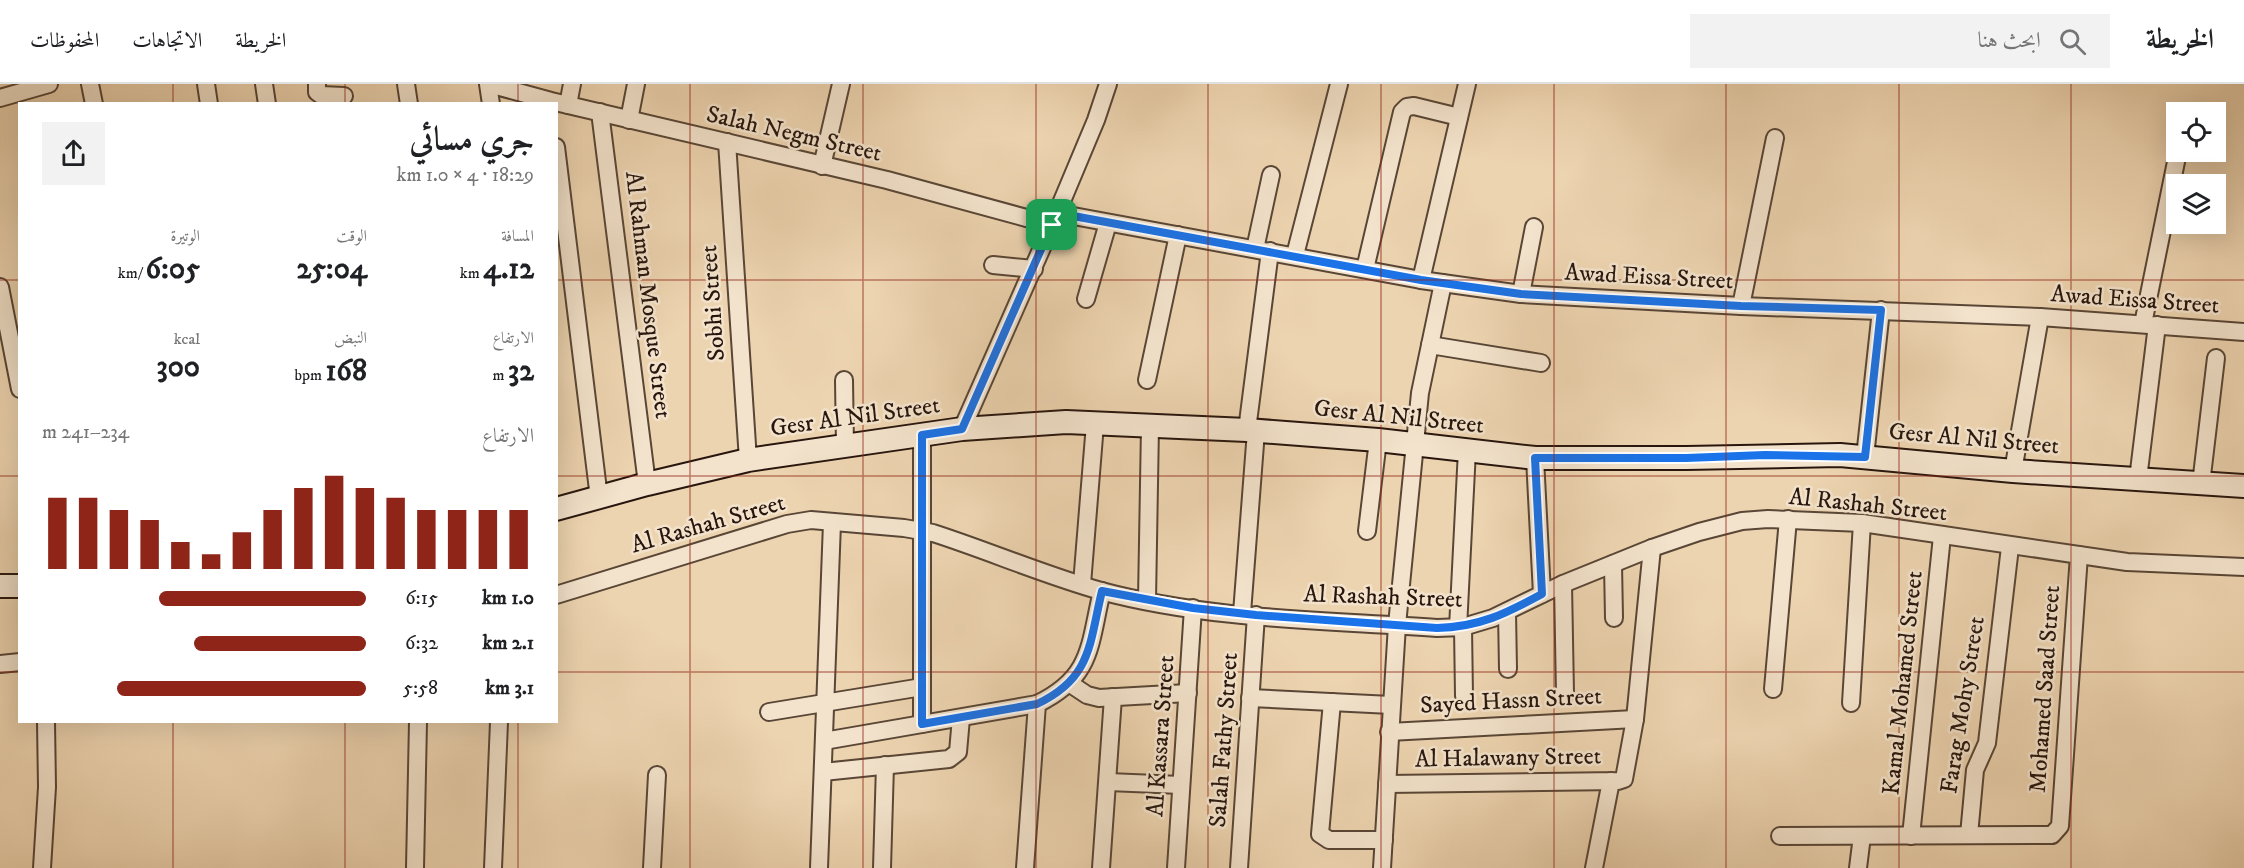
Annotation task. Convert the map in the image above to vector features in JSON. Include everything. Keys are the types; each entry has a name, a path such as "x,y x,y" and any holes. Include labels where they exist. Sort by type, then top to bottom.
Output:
{"street":[{"path":"0,98 16,88 49,84"},
{"path":"90,84 94,102"},
{"path":"206,84 209,102"},
{"path":"264,84 267,102"},
{"path":"316,84 317,92 321,95 345,94"},
{"path":"406,84 409,102"},
{"path":"489,84 491,102"},
{"name":"Salah Negm Street","path":"489,84 553,102"},
{"path":"558,102 572,84"},
{"path":"629,120 636,84"},
{"path":"822,166 841,84"},
{"path":"962,429 1034,269 1096,120 1108,84"},
{"path":"1295,255 1339,84"},
{"path":"1421,280 1467,84"},
{"name":"Salah Negm Street","path":"558,103 1055,219"},
{"path":"1365,269 1401,112 1407,107 1414,106 1459,117"},
{"name":"Al Rahman Mosque Street","path":"600,112 647,484"},
{"path":"1741,306 1775,138"},
{"name":"Sobhi Street","path":"727,142 748,460"},
{"path":"2138,479 2150,325 2176,162"},
{"path":"558,163 599,498"},
{"name":"Salah Fathy Street","path":"1239,868 1250,698 1252,430 1262,250 1271,175"},
{"name":"Awad Eissa Street","path":"1055,219 1108,223 1295,255 1421,280 1521,294 1741,306 2040,318 2244,332"},
{"path":"1086,299 1108,223"},
{"path":"1521,294 1534,227"},
{"path":"1147,380 1178,235"},
{"path":"993,265 1034,269"},
{"path":"1382,868 1397,625 1420,393 1443,283"},
{"path":"0,287 18,379"},
{"path":"1865,457 1881,310"},
{"path":"2013,471 2040,318"},
{"path":"1430,345 1541,363"},
{"path":"2201,484 2216,358"},
{"path":"844,380 845,446"},
{"name":"Gesr Al Nil Street","path":"558,508 748,460 962,429 1066,423 1252,430 1378,440 1535,458 1686,458 1765,455 1865,457 2013,471 2244,486"},
{"path":"1082,584 1095,424"},
{"path":"1147,600 1150,426"},
{"path":"922,435 922,724"},
{"path":"1367,531 1378,440"},
{"path":"1464,696 1460,627 1467,450"},
{"path":"1535,458 1542,594"},
{"name":"Al Rashah Street","path":"558,594 710,546 787,524 811,520 923,531 983,549 1102,591 1147,600 1249,614 1397,625 1460,627 1508,612 1563,584 1652,548 1732,523 1768,519 1862,523 2010,547 2127,562 2244,567"},
{"path":"1773,689 1788,519"},
{"path":"819,868 832,523"},
{"path":"1851,703 1862,523"},
{"name":"Kamal Mohamed Street","path":"1911,836 1942,536"},
{"name":"Farag Mohy Street","path":"1969,835 1975,770 1986,743 2010,547"},
{"path":"1594,868 1635,719 1652,548"},
{"name":"Mohamed Saad Street","path":"1969,835 2052,835 2060,826 2079,555"},
{"path":"1613,564 1614,618"},
{"path":"1563,584 1565,694"},
{"path":"0,586 18,586"},
{"path":"824,741 1037,704 1051,697 1069,683 1085,662 1102,591"},
{"name":"Al Kassara Street","path":"1176,868 1193,608"},
{"path":"1508,612 1509,669"},
{"path":"0,664 18,662"},
{"path":"1069,683 1092,697 1113,698 1188,693"},
{"path":"769,712 922,687"},
{"path":"1101,868 1113,698"},
{"path":"1250,698 1391,705"},
{"path":"1332,702 1320,834 1329,840 1384,840"},
{"path":"1025,868 1037,704"},
{"path":"823,772 952,758 958,753 961,718"},
{"name":"Sayed Hassn Street","path":"1389,732 1635,719"},
{"path":"42,868 47,787 46,723"},
{"path":"415,868 417,723"},
{"path":"493,868 499,723"},
{"path":"882,868 885,765"},
{"path":"652,868 657,775"},
{"name":"Al Halawany Street","path":"1387,784 1619,778"},
{"path":"1108,782 1181,785"},
{"path":"1780,836 1969,835"},
{"path":"1858,868 1862,836"}],"route":[{"path":"1057,213 1421,280 1521,294 1741,306 1881,310 1865,457 1765,455 1686,458 1535,458 1542,594 1508,612 1463,627 1437,628 1256,615 1193,608 1102,591 1085,662 1069,683 1051,697 1037,704 922,724 922,435 962,429 1052,225 1057,213"}]}
